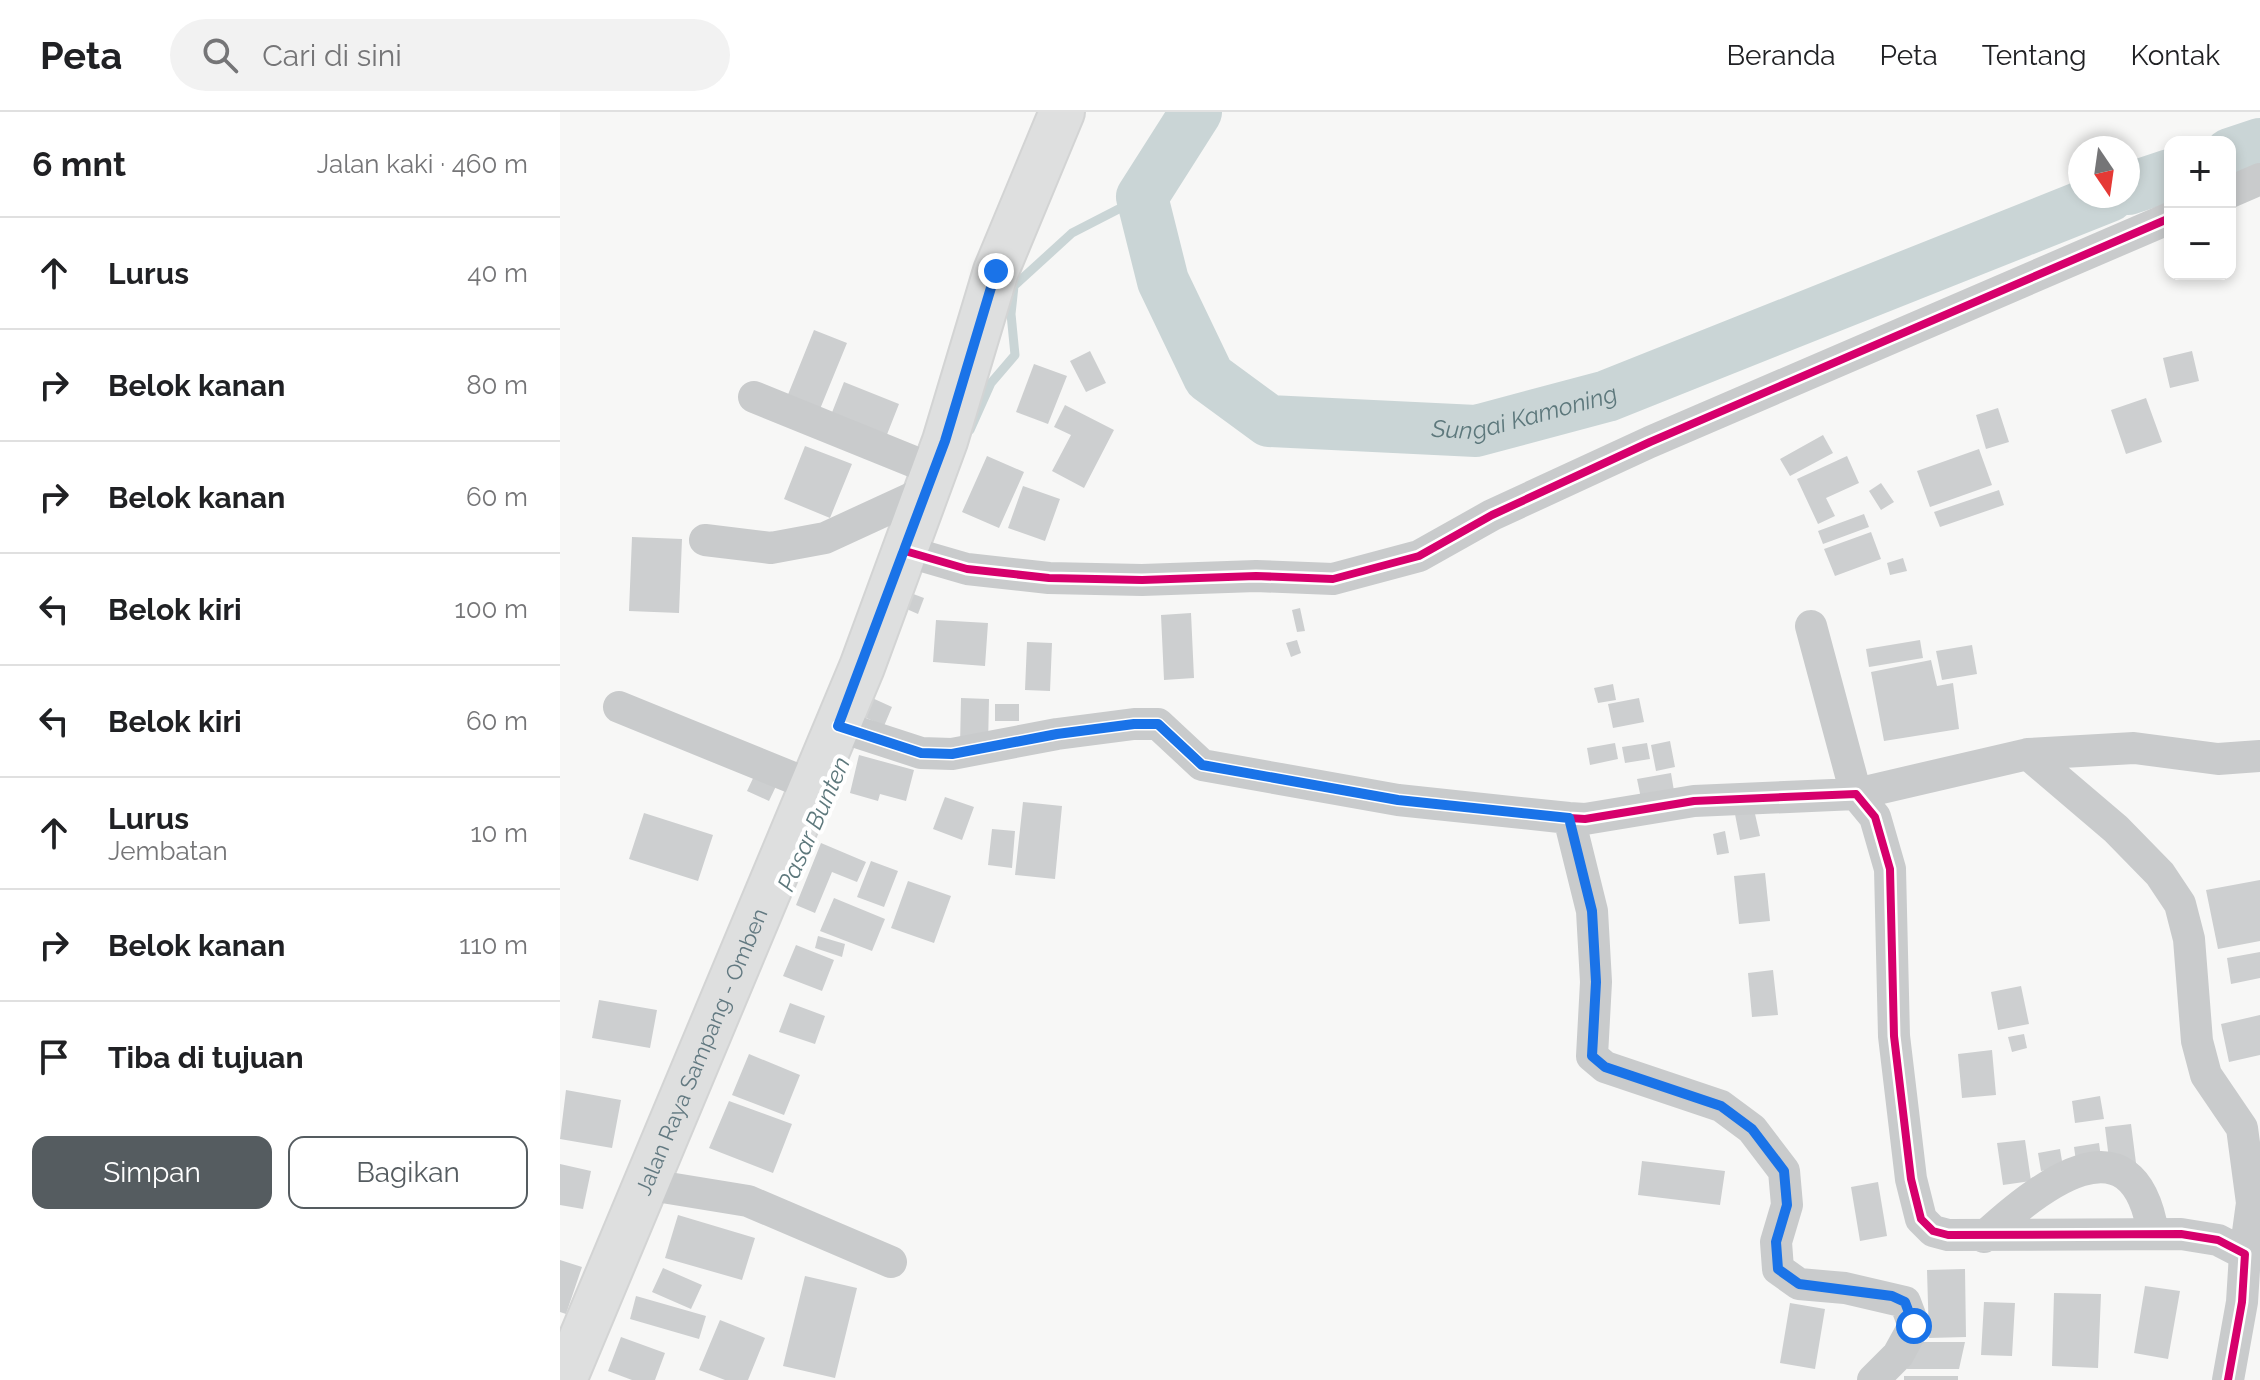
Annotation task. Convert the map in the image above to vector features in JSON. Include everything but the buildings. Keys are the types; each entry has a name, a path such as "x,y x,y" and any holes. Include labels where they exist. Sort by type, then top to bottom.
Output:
{"main road":[{"name":"Jalan Raya Sampang - Omben","path":"564,1380 813,786 844,727 908,553 996,271 1062,112"}],"street":[{"path":"2236,189 2260,179"},
{"path":"908,553 967,569 1049,578 1142,580 1256,576 1333,579 1419,556 1492,515 1650,442 2164,221"},
{"path":"754,397 931,481"},
{"path":"705,540 771,548 825,538 931,481"},
{"path":"1811,626 1856,794 1875,817 1890,869 1894,1036 1905,1143 1921,1219 1933,1231 1984,1237 2153,1233 2218,1240 2245,1254"},
{"path":"619,707 813,786"},
{"path":"844,727 921,753 952,754 1057,734 1158,724 1202,765 1398,800 1585,819 1694,801 1856,794 2028,754 2134,748 2218,759 2260,756"},
{"path":"2028,754 2116,829 2160,874 2180,904 2189,939 2197,1041 2206,1075 2242,1128 2252,1203 2242,1302 2228,1380"},
{"path":"1569,818 1592,911 1596,982 1592,1056 1605,1067 1721,1106 1752,1129 1784,1171 1787,1205 1776,1242 1778,1269 1799,1284 1845,1288 1905,1302 1914,1326 1898,1355 1873,1380"},
{"path":"1984,1237 2052,1182 2085,1169 2119,1170 2141,1189 2148,1204 2153,1233"},
{"path":"644,1184 748,1201 891,1262"}],"waterway":[{"name":"Sungai Kamoning","path":"1196,112 1142,197 1163,281 1209,377 1269,421 1476,431 1607,396 2079,208"},
{"name":"Sungai Kamoning","path":"2236,152 2260,144"},
{"name":"Sungai Kamoning","path":"2140,185 2164,177"},
{"name":"Pasar Bunten","path":"970,430 991,383 1015,355 1011,314 1014,286 1072,233 1142,197"}],"cycle path":[{"path":"905,551 967,569 1049,578 1142,580 1256,576 1333,579 1419,556 1492,515 1650,442 2164,221"},
{"path":"838,726 921,753 952,754 1057,734 1158,724 1202,765 1398,800 1569,818 1585,819 1694,801 1856,794 1875,817 1890,869 1894,1036 1911,1179 1921,1219 1933,1231 1948,1235 2181,1234 2218,1240 2245,1254 2242,1302 2228,1380"}],"route":[{"path":"996,271 945,441 838,726 921,753 952,754 1014,740 1134,724 1158,724 1193,760 1202,765 1398,800 1497,808 1569,818 1592,911 1596,982 1592,1056 1605,1067 1721,1106 1752,1129 1784,1171 1787,1205 1776,1242 1778,1269 1799,1284 1892,1296 1905,1302 1914,1326"}]}
